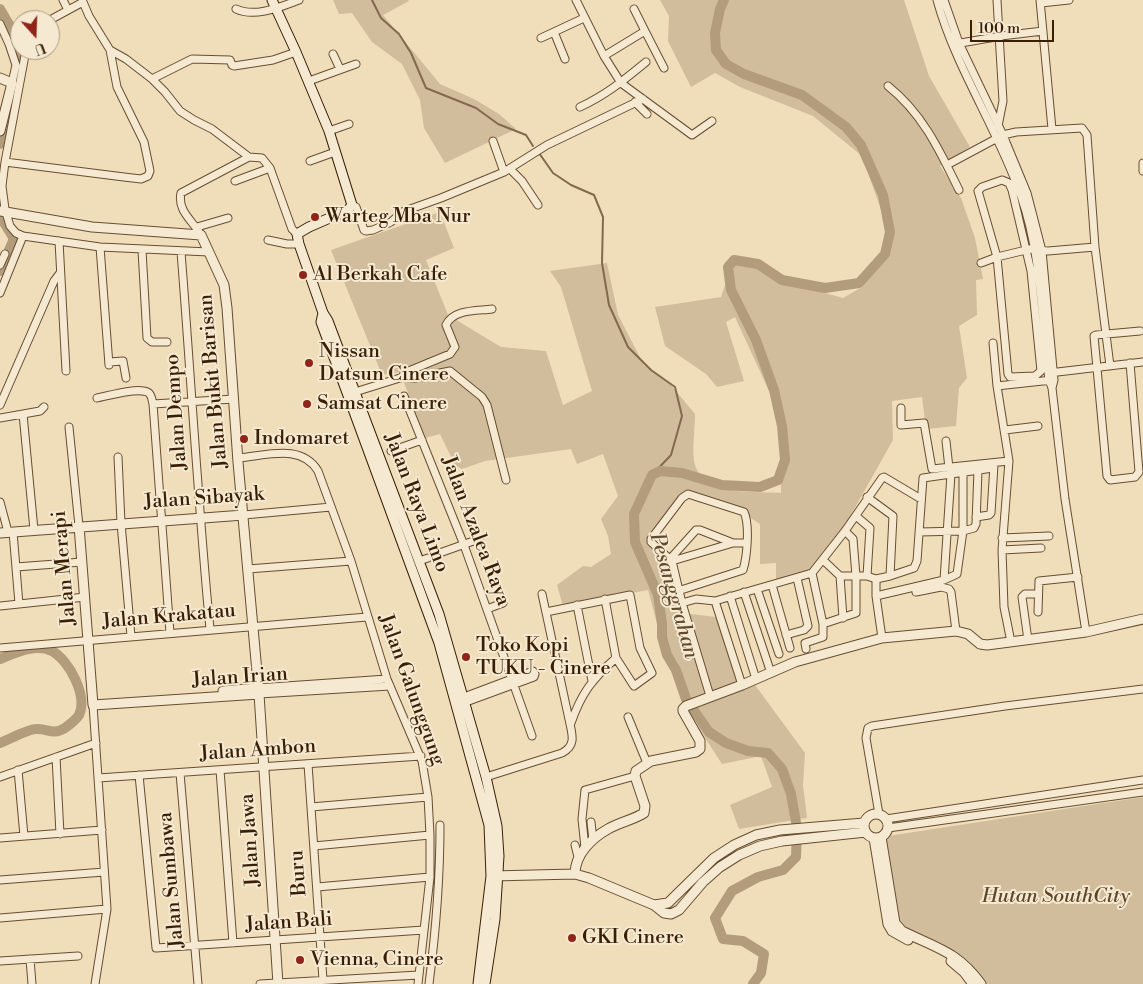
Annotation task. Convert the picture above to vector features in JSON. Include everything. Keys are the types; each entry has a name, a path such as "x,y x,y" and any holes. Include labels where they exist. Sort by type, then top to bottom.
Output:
{"street":[{"path":"63,0 68,10"},
{"path":"236,9 246,13 274,4 299,0"},
{"path":"576,0 604,56 621,83 639,101 692,135 712,122"},
{"path":"937,0 1000,137 1039,251 1065,499 1086,632"},
{"path":"944,0 956,44 998,126 1000,137"},
{"path":"998,0 1003,101 998,126"},
{"path":"1052,130 1040,1 1068,0"},
{"path":"5,162 141,179 148,176 150,171 144,142 118,86 110,50 89,16 83,1 60,14"},
{"path":"274,4 309,81 329,131 352,205 356,207 366,231 391,222 402,212 507,170 547,145 639,101"},
{"path":"634,9 664,68"},
{"path":"541,38 584,18"},
{"path":"0,24 2,34"},
{"path":"604,56 645,31"},
{"path":"956,44 1043,31"},
{"path":"554,32 565,59"},
{"path":"110,50 126,58 152,79 166,92 180,111 212,129 249,157"},
{"path":"152,79 192,59 230,60 234,66 273,60 296,52"},
{"path":"333,54 340,69"},
{"path":"0,131 16,60"},
{"path":"24,60 2,186 3,212 12,229 22,236 100,247 209,252"},
{"path":"580,107 601,97 646,62"},
{"path":"309,81 356,64"},
{"path":"0,78 12,83"},
{"path":"888,86 904,99 930,133 959,190"},
{"path":"639,101 646,114"},
{"path":"329,131 349,124"},
{"path":"947,165 1000,137 1016,132 1082,128 1086,132 1095,247 1110,366"},
{"path":"492,141 507,170 526,186 538,205"},
{"path":"310,161 335,152"},
{"path":"199,231 184,213 179,199 181,193 249,157 262,158 270,168 292,229 297,234 323,313"},
{"path":"1143,164 1143,171"},
{"path":"236,181 270,168"},
{"path":"1002,180 1009,183 1012,190 1031,271 1040,371 1040,374 1035,376 1010,377 1008,374 997,257 978,191 982,186 1002,180"},
{"path":"297,234 348,210 352,205"},
{"path":"3,212 92,227 199,231 228,218"},
{"name":"Jalan Bukit Barisan","path":"199,231 224,286 258,691"},
{"path":"0,293 22,236"},
{"path":"268,240 287,244 299,244"},
{"path":"58,241 66,371"},
{"path":"100,247 109,363 123,361 126,378"},
{"path":"981,263 1026,250 1039,251 1095,247"},
{"path":"142,250 147,338 152,342 167,342"},
{"name":"Jalan Dempo","path":"180,252 210,629"},
{"path":"0,265 5,254"},
{"path":"0,405 54,281 60,273"},
{"path":"403,377 404,373 450,354 455,347 446,325 449,318 457,314 492,309"},
{"name":"Jalan Raya Limo","path":"323,313 328,321 355,392 357,408"},
{"name":"Jalan Raya Limo","path":"323,313 322,322 357,408 410,550 439,643 489,825 494,876 495,919 486,984"},
{"path":"1130,363 1139,472 1135,477 1110,480 1107,476 1094,335 1140,331"},
{"path":"993,343 997,386 1009,461 1002,550 1004,607 1010,642"},
{"path":"997,386 1097,367 1143,362"},
{"path":"355,392 403,377 415,378 450,371 482,397 487,405 493,422 506,480"},
{"path":"97,398 127,392 147,392 153,404 170,633"},
{"name":"Jalan Azalea Raya","path":"404,396 464,544 532,736"},
{"path":"153,404 234,399"},
{"path":"0,418 40,411 44,407"},
{"path":"901,408 901,425 924,422 932,469 963,472 978,470 1009,461"},
{"path":"23,414 34,530"},
{"path":"1005,430 1038,426"},
{"name":"Jalan Merapi","path":"69,427 93,703"},
{"path":"391,451 422,440"},
{"path":"944,580 950,471 946,440"},
{"name":"Jalan Galunggung","path":"238,458 298,454 308,459 315,466 350,561 388,683 421,756 428,797 430,877 418,984"},
{"path":"118,457 121,523 131,636"},
{"path":"822,560 840,576 867,576 876,579 916,567 923,478 950,471 994,465"},
{"path":"976,517 989,516 991,513 994,465"},
{"path":"919,532 974,528 978,470"},
{"path":"876,596 944,580 955,576 958,572 963,530 963,472"},
{"path":"682,603 696,599 715,601 812,573 856,516 867,497 884,477 921,499"},
{"path":"678,591 744,569 746,543 746,519 744,512 688,494 682,498 651,538 652,542 671,560 678,591 706,698"},
{"path":"867,497 893,516 890,576"},
{"path":"0,502 16,567 19,604"},
{"name":"Jalan Sibayak","path":"7,532 331,507"},
{"path":"856,516 869,525 871,530 867,576"},
{"path":"671,560 696,530 733,543"},
{"path":"823,624 856,613 856,576 852,537 845,531"},
{"path":"1002,538 1048,536"},
{"path":"427,558 479,539"},
{"path":"671,560 733,543 746,543"},
{"path":"1002,550 1041,548"},
{"name":"Jalan Raya Limo","path":"410,550 427,558 498,826 494,876 478,984"},
{"path":"248,568 350,561"},
{"path":"16,567 82,562"},
{"path":"806,649 805,643 823,637 823,624 812,573"},
{"path":"840,576 843,618"},
{"path":"1038,612 1038,582 1041,580 1078,577"},
{"path":"786,635 804,630 808,626 797,578"},
{"path":"876,579 876,596 882,638"},
{"path":"772,585 790,648"},
{"path":"916,592 941,587 949,589 956,632"},
{"path":"757,588 778,654"},
{"path":"744,592 771,673"},
{"path":"486,776 564,752 570,748 573,742 542,594"},
{"path":"546,612 576,605 628,594 631,596 640,648 652,673 634,686 616,658 605,599"},
{"path":"1028,640 1022,597 1025,594 1038,594"},
{"path":"730,596 756,679"},
{"path":"0,606 85,597"},
{"path":"715,601 742,685"},
{"path":"487,609 504,603"},
{"path":"576,605 592,681"},
{"name":"Jalan Krakatau","path":"0,648 367,617"},
{"path":"575,874 578,857 593,840 608,829 644,813 645,806 635,776 636,771 649,762 696,752 700,749 700,742 683,711 686,706 742,685 794,662 882,638 956,632 968,634 984,645 1086,632 1143,619"},
{"path":"570,724 578,704 592,681 616,658"},
{"path":"465,699 514,681"},
{"name":"Jalan Irian","path":"93,703 388,683"},
{"path":"884,820 866,738 868,728 1005,706 1143,689"},
{"name":"Jalan Jawa","path":"258,691 278,983"},
{"path":"93,703 107,910 95,984"},
{"path":"630,717 649,762"},
{"path":"0,777 96,742"},
{"path":"56,756 60,834"},
{"name":"Jalan Ambon","path":"98,778 421,756"},
{"name":"Buru","path":"308,764 323,980"},
{"path":"18,770 24,836"},
{"path":"220,770 233,943"},
{"name":"Jalan Sumbawa","path":"180,773 198,984"},
{"name":"Jalan Bali","path":"140,776 156,948 424,930"},
{"path":"585,848 582,819 585,790 635,776"},
{"path":"494,876 575,874 654,905 664,913 671,914 679,910 703,882 720,867 739,855 767,844 782,840 871,833 884,820 1143,780"},
{"path":"972,984 955,963 892,932 888,924 871,833 870,816 884,820 1143,792"},
{"path":"311,807 428,797"},
{"path":"591,822 593,840"},
{"path":"429,984 438,916 440,825"},
{"path":"654,905 668,903 714,858 734,845 756,836 804,828 871,833"},
{"path":"0,838 102,830"},
{"path":"871,833 895,922 898,927 954,956 966,965 981,984"},
{"path":"314,846 430,835"},
{"path":"575,845 578,857"},
{"path":"0,880 104,872"},
{"path":"317,886 430,877"},
{"path":"0,918 107,910"},
{"path":"0,962 78,956"},
{"path":"30,959 32,984"},
{"path":"260,984 419,975"}],"green space":[{"path":"333,0 408,0 383,15 440,84 474,99 499,114 516,129 445,163 424,128 420,100 402,64 372,42 352,13 339,14"},
{"path":"660,0 904,0 929,76 970,147 940,166 961,198 975,238 983,279 976,280 977,315 959,326 967,378 959,388 956,426 926,429 922,397 892,401 893,440 839,536 808,572 776,581 776,563 760,564 760,524 743,513 686,492 651,531 647,539 665,559 675,604 682,613 716,617 740,689 755,685 805,753 803,785 807,818 739,829 730,805 772,787 761,756 722,764 698,727 677,661 667,661 648,590 563,606 557,585 583,566 591,567 611,554 608,536 601,519 618,496 603,454 577,464 571,449 485,461 462,469 455,465 440,434 425,438 400,372 382,375 331,250 440,212 454,248 426,260 448,315 501,347 546,351 563,405 592,391 561,287 550,271 607,263 618,315 644,365 670,384 695,414 693,456 699,473 707,481 730,490 781,493 780,415 735,317 726,322 744,381 717,387 706,374 665,346 655,307 721,297 732,265 761,266 803,287 843,298 862,287 885,255 885,221 862,156 813,116 740,87 715,73 691,87 668,41 669,16"},
{"name":"Hutan SouthCity","path":"1143,797 1143,984 981,984 966,965 898,927 881,837"}],"waterway":[{"path":"372,0 381,18 399,34 411,53 426,88 476,108 498,124 526,135 533,146"},
{"name":"Pesanggrahan","path":"724,0 715,33 716,50 726,64 744,74 802,95 846,127 861,145 883,195 890,232 885,254 859,283 825,288 782,280 758,264 734,260 728,267 731,290 756,340 774,390 782,426 785,460 778,480 760,487 722,485 682,473 660,471 652,475 634,514 635,542 658,595 662,637 667,655 676,670 686,699 709,732 726,743 748,751 768,753 782,769 791,794 797,828 796,857 783,870 758,877 732,891 715,918 723,939 743,941 764,954 761,973 753,984"},
{"path":"0,9 10,26"},
{"path":"0,144 18,84 21,60"},
{"path":"539,153 553,173 571,185 594,195 603,217 602,263 609,305 628,347 651,370 675,387 682,416 671,455 652,475"},
{"path":"0,216 13,237 0,271"},
{"path":"0,659 32,648 52,651 65,662 70,670 81,698 79,715 65,728 53,732 32,729 0,743"}],"place":[{"name":"Warteg Mba Nur","path":"315,217"},
{"name":"Al Berkah Cafe","path":"303,275"},
{"name":"Nissan Datsun Cinere","path":"309,363"},
{"name":"Samsat Cinere","path":"307,404"},
{"name":"Indomaret","path":"244,439"},
{"name":"Toko Kopi TUKU - Cinere","path":"466,657"},
{"name":"GKI Cinere","path":"572,938"},
{"name":"Vienna, Cinere","path":"300,960"}]}
